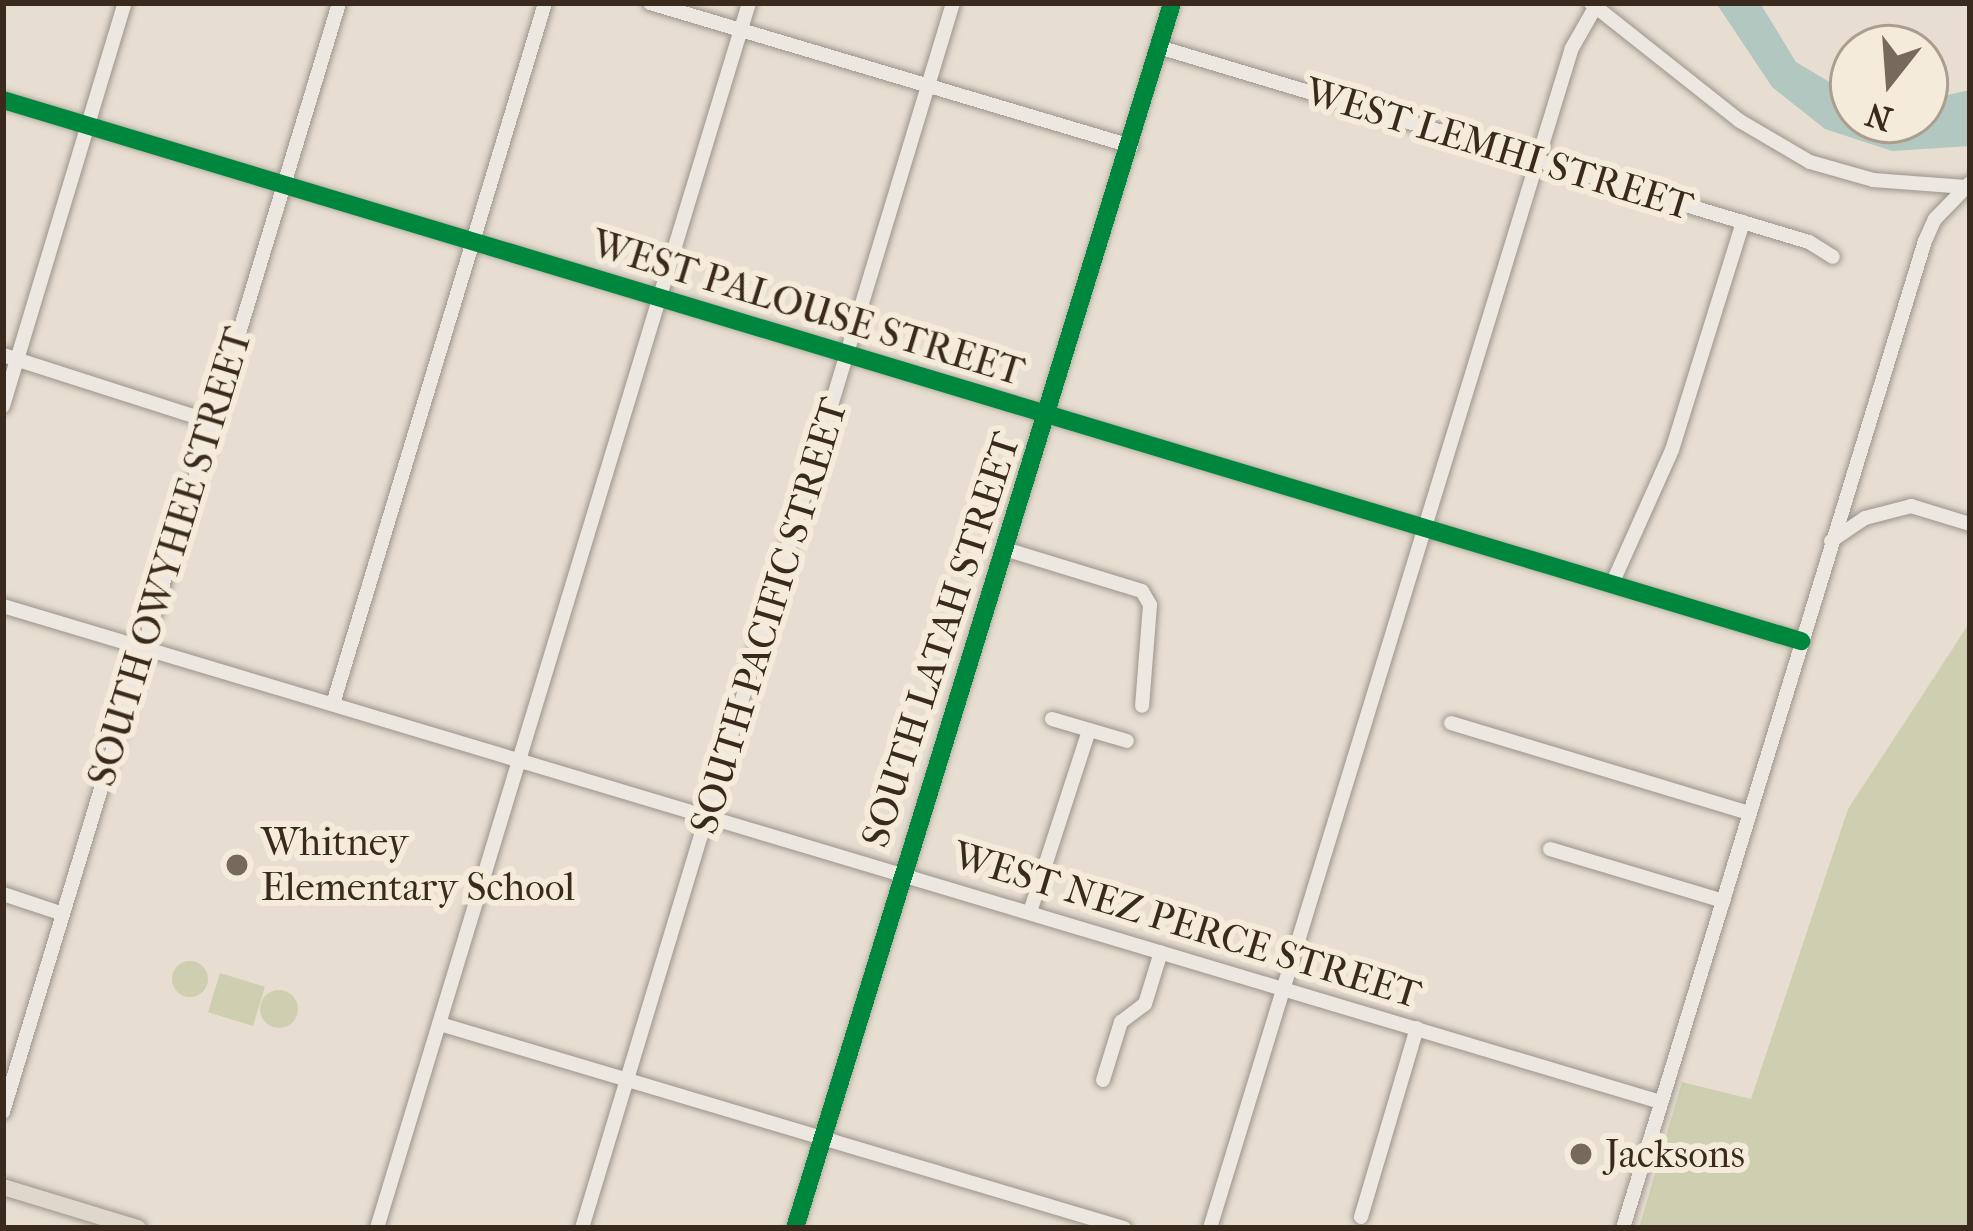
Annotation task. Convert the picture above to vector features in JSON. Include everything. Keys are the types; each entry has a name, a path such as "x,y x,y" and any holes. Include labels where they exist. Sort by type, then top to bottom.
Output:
{"main road":[{"path":"3,1187 138,1228"}],"street":[{"path":"3,406 10,357 125,3"},
{"name":"SOUTH OWYHEE STREET","path":"3,1112 339,3"},
{"path":"333,704 545,3"},
{"path":"650,3 1130,146"},
{"path":"377,1228 749,3"},
{"name":"SOUTH PACIFIC STREET","path":"582,1228 953,3"},
{"name":"SOUTH LATAH STREET","path":"795,1228 901,874 1009,550 1172,3"},
{"path":"1210,1228 1572,48 1593,4 1741,121 1810,162 1873,180 1969,187"},
{"name":"WEST LEMHI STREET","path":"1162,48 1743,222 1833,257"},
{"name":"WEST PALOUSE STREET","path":"3,100 1801,641"},
{"path":"1623,1228 1925,241 1969,187"},
{"path":"1612,584 1672,450 1743,222"},
{"path":"10,357 212,422"},
{"path":"1831,542 1865,518 1911,506 1970,524"},
{"path":"1009,550 1142,591 1150,605 1142,706"},
{"name":"WEST NEZ PERCE STREET","path":"3,605 1660,1102"},
{"path":"1052,719 1126,741"},
{"path":"1451,723 1750,812"},
{"path":"1030,913 1089,730"},
{"path":"1550,849 1723,902"},
{"path":"3,894 63,914"},
{"path":"1103,1081 1120,1022 1145,1004 1160,952"},
{"path":"440,1024 1124,1228"},
{"path":"1361,1217 1417,1028"}],"green space":[{"path":"1970,622 1970,1228 1639,1228 1682,1082 1751,1099 1848,809"},
{"path":"190,961 203,966 208,979 203,992 190,997 177,992 172,979 177,966"},
{"path":"220,973 265,987 253,1026 208,1012"},
{"path":"279,990 293,995 298,1009 293,1023 279,1028 265,1023 260,1009 265,995"}],"water":[{"path":"1716,3 1760,3 1796,62 1829,82 1829,130 1772,87"},
{"path":"1970,90 1970,146 1892,151 1871,144 1949,144 1949,95"}],"cycle path":[{"path":"795,1228 1172,3"},
{"path":"3,100 1801,641"}],"place":[{"name":"Whitney Elementary School","path":"237,865"},
{"name":"Jacksons","path":"1581,1154"}]}
